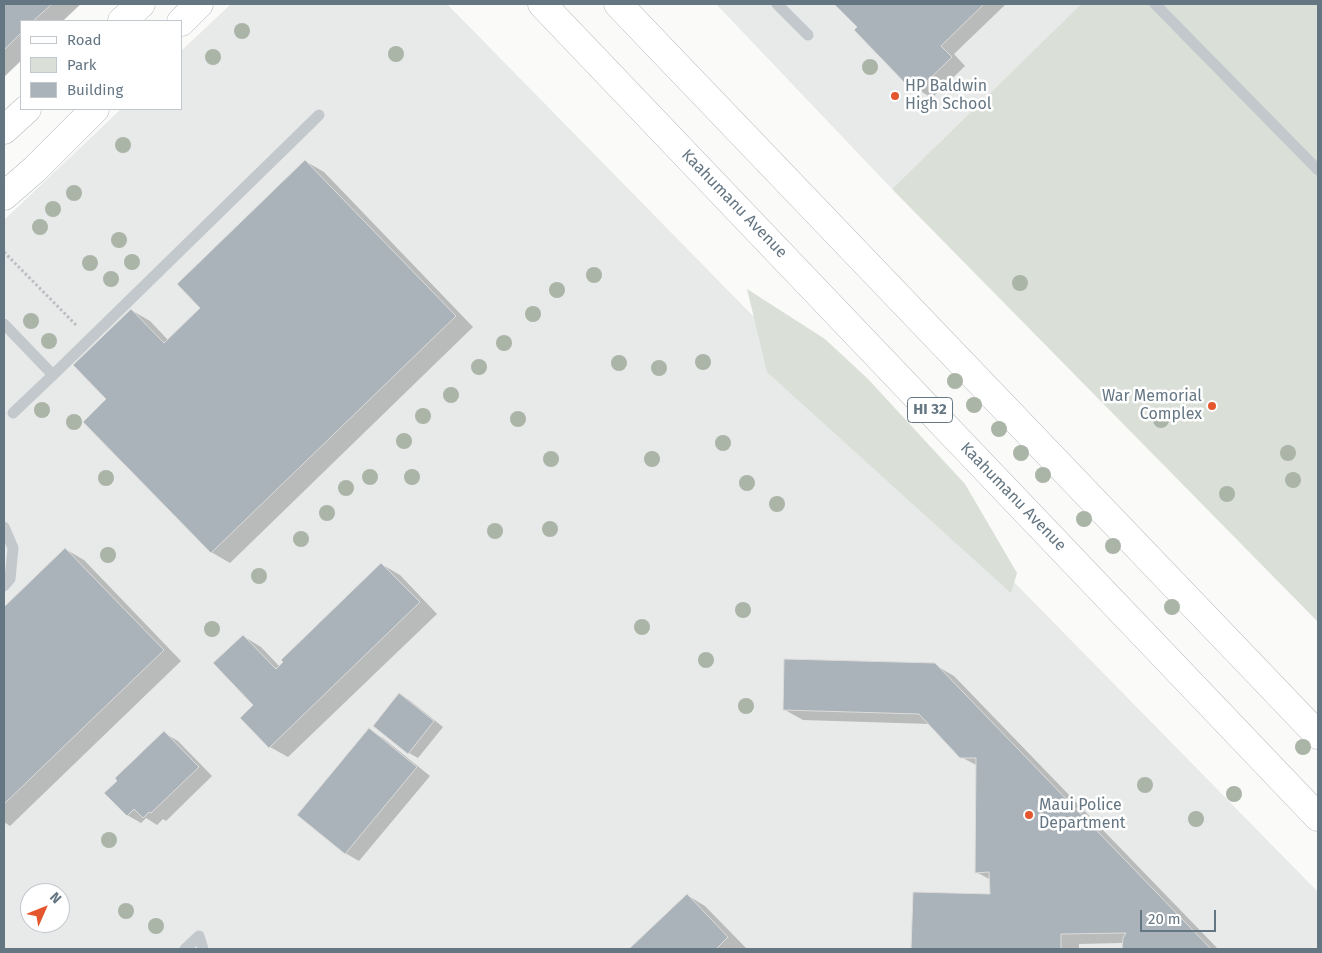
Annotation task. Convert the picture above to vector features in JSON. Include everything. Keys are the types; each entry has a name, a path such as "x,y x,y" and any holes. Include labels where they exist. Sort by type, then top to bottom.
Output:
{"main road":[{"path":"123,20 141,4"},
{"path":"182,21 199,4"},
{"path":"618,4 1318,735"},
{"name":"Kaahumanu Avenue","path":"544,7 1318,817"},
{"path":"4,130 26,110"},
{"path":"4,196 35,169 94,110"}],"lane":[{"path":"777,4 808,35"},
{"path":"1155,4 1318,170"},
{"path":"13,413 319,115"},
{"path":"4,324 52,374"},
{"path":"4,527 13,548 10,579 4,586"},
{"path":"185,949 199,936 203,949"}],"path":[{"path":"4,252 90,339"}],"shaded area":[{"path":"4,4 80,4 63,20 20,20 20,61 4,77"},
{"path":"231,4 447,4 1318,892 1318,949 4,949 4,220 120,110 182,110 182,50"},
{"name":"HP Baldwin High School","path":"716,4 1081,4 892,189"}],"green space":[{"name":"War Memorial Complex","path":"1081,4 1318,4 1318,622 892,189"},
{"path":"747,289 825,339 868,379 965,484 1017,573 1011,593 767,372"}],"building":[{"path":"4,4 52,4 34,20 20,20 20,34 4,50"},
{"path":"834,4 984,4 941,46 952,57 917,91 908,82 906,84 854,30 857,27"},
{"path":"305,160 456,316 211,553 83,422 106,399 73,365 131,309 164,343 200,308 177,284"},
{"path":"65,548 164,650 4,804 4,607"},
{"path":"381,563 420,602 269,748 240,718 253,705 213,663 243,635 276,669 283,662 281,660"},
{"name":"Maui Police Department","path":"784,659 935,663 1211,949 1122,949 1123,938 1126,933 1061,934 1061,949 911,949 913,892 990,894 989,872 975,873 976,758 960,758 919,714 783,710"},
{"path":"399,693 434,721 408,754 373,726"},
{"path":"369,728 417,767 345,854 297,815"},
{"path":"164,731 199,767 151,813 149,812 143,818 134,809 127,816 104,793 117,781 115,778"},
{"path":"687,894 728,937 716,949 629,949"}],"place":[{"name":"HP Baldwin High School","path":"895,96"},
{"name":"War Memorial Complex","path":"1212,406"},
{"name":"Maui Police Department","path":"1029,815"}]}
